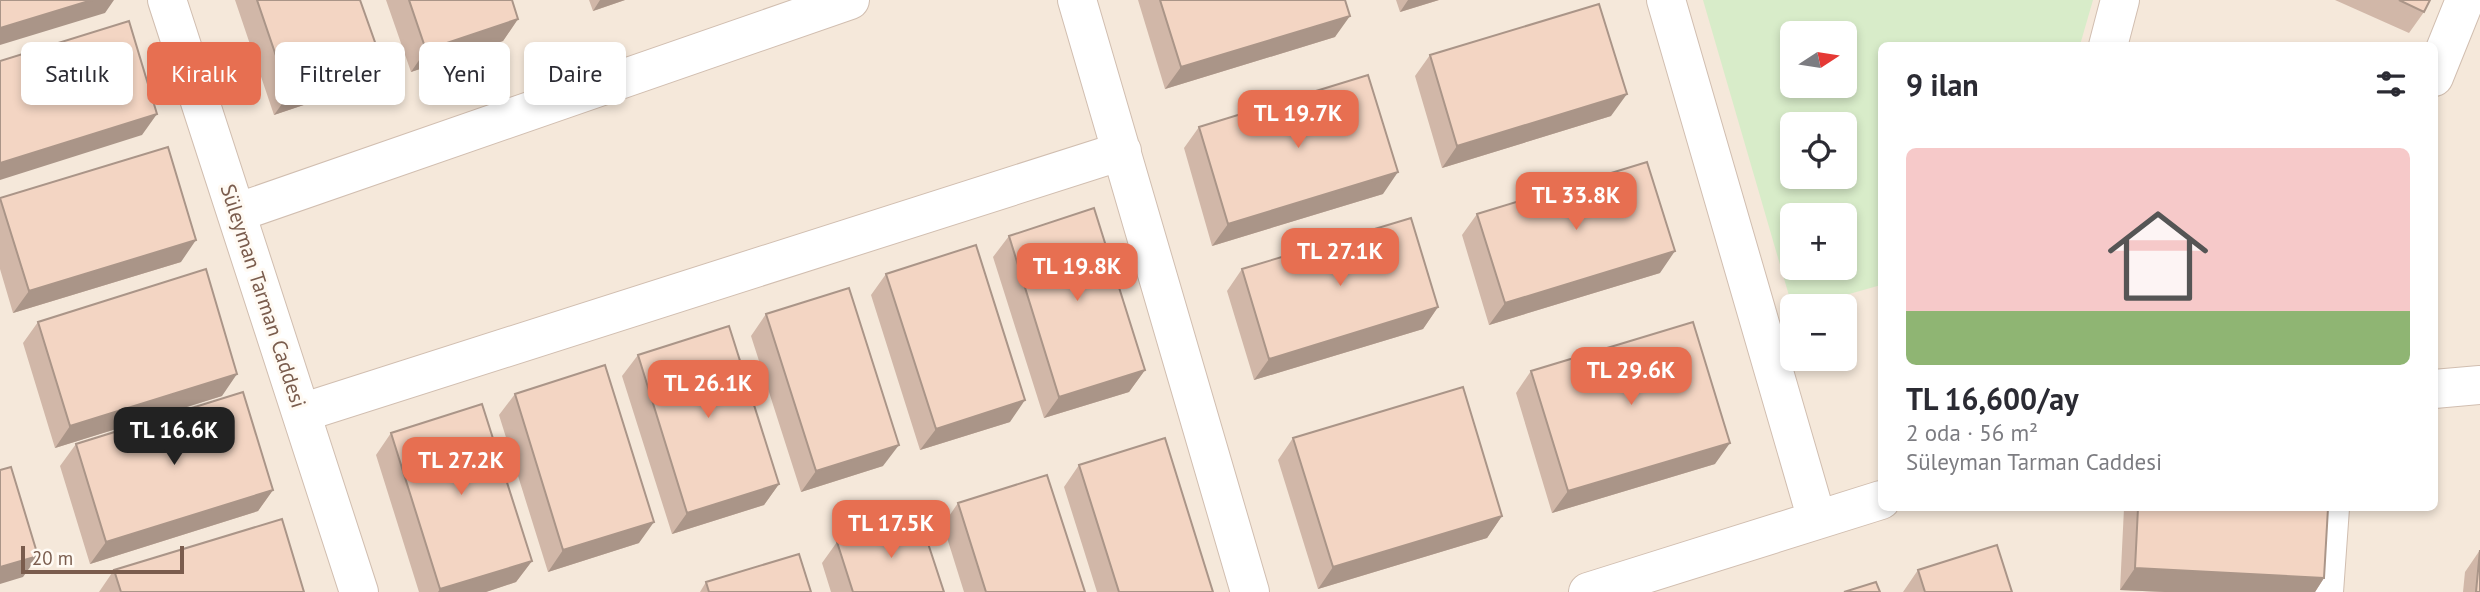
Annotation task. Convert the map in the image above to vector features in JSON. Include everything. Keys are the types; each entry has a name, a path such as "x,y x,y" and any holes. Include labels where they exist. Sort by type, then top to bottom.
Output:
{"street":[{"name":"Süleyman Tarman Caddesi","path":"167,0 359,592"},
{"path":"236,213 850,0"},
{"path":"1077,0 1250,592"},
{"path":"1666,0 1817,520"},
{"path":"2109,42 2120,0"},
{"path":"2438,67 2465,0"},
{"path":"301,413 1122,151"},
{"path":"2438,389 2480,384"},
{"path":"1587,592 1878,501"},
{"path":"2324,592 2330,511"}],"shaded area":[{"path":"0,0 2480,0 2480,592 0,592"}],"green space":[{"path":"1703,0 2093,0 2081,42 1878,42 1878,286 1849,294 1789,294 1784,280 1857,280 1857,203 1780,203 1780,265"}],"building":[{"path":"0,0 92,0 0,28"},
{"path":"257,0 360,0 375,42 275,42 275,53"},
{"path":"409,0 512,0 518,19 450,42 423,42"},
{"path":"1160,0 1345,0 1350,16 1181,67"},
{"path":"2399,0 2430,0 2424,12"},
{"path":"1599,4 1627,94 1457,146 1430,55"},
{"path":"129,21 147,81 147,105 154,105 157,114 0,163 0,61 21,54 21,105 133,105 133,42 61,42"},
{"path":"1368,75 1398,172 1228,224 1199,127"},
{"path":"168,147 196,240 29,291 0,198"},
{"path":"1647,162 1675,251 1505,303 1477,214"},
{"path":"1094,208 1145,370 1059,397 1009,236"},
{"path":"1411,218 1438,307 1269,359 1242,269"},
{"path":"976,245 1025,400 936,429 886,274"},
{"path":"206,269 237,374 70,426 38,322"},
{"path":"849,288 899,445 816,471 766,314"},
{"path":"1693,322 1730,443 1568,491 1531,371"},
{"path":"729,326 779,484 687,513 638,355"},
{"path":"605,365 654,522 563,550 515,394"},
{"path":"1463,387 1502,516 1333,567 1293,438"},
{"path":"243,392 273,490 106,542 76,444"},
{"path":"482,404 532,561 440,589 391,433"},
{"path":"1165,438 1213,592 1119,592 1079,465"},
{"path":"11,467 38,556 0,567 0,470"},
{"path":"1047,475 1085,592 986,592 958,503"},
{"path":"2138,511 2328,511 2324,578 2135,568"},
{"path":"919,516 944,592 853,592 837,542"},
{"path":"282,519 304,592 121,592 114,570"},
{"path":"1997,545 2012,592 1925,592 1918,570"},
{"path":"2480,550 2480,592 2476,592"},
{"path":"799,554 811,592 709,592 706,582"},
{"path":"1876,582 1880,592 1844,592"}]}
